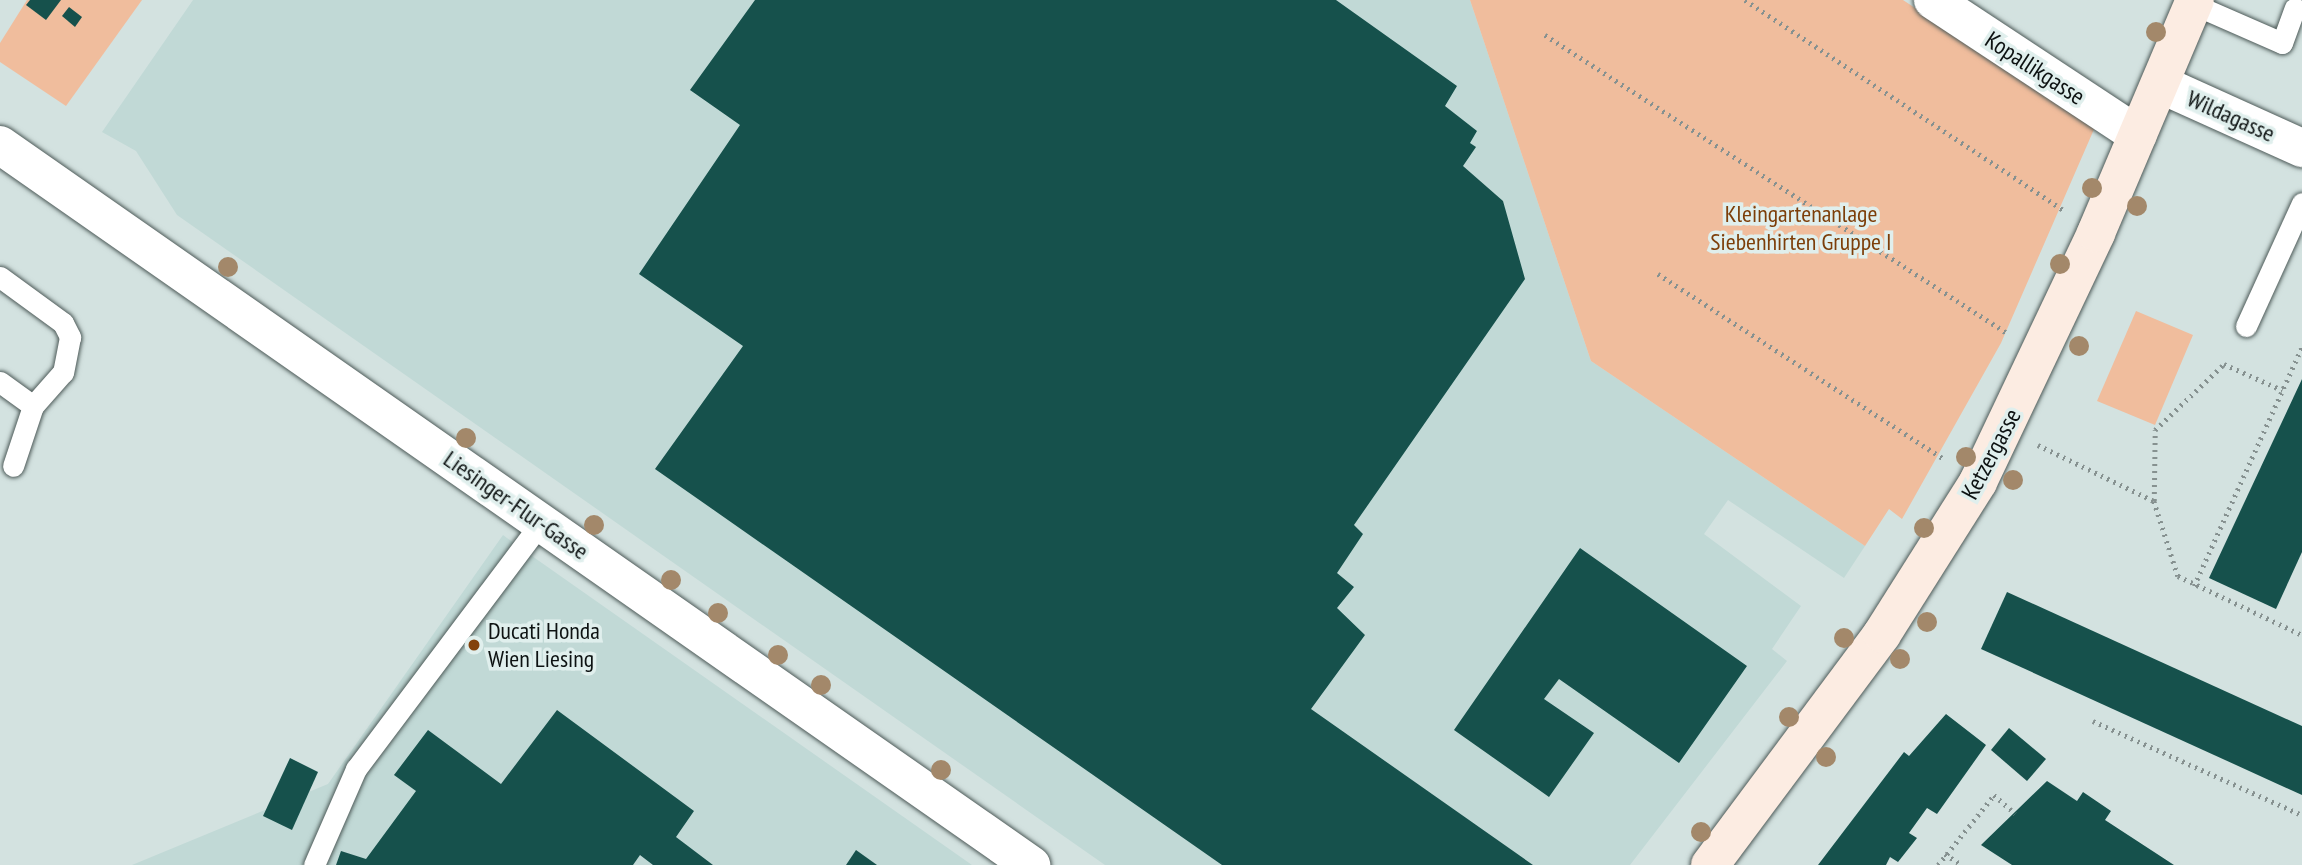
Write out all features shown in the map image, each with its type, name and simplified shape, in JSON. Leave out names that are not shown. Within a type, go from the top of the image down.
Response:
[{"type":"main road","name":"Ketzergasse","points":[[1710,865],[1882,634],[2005,430],[2138,135],[2194,2]]},
{"type":"street","name":"Kopallikgasse","points":[[1933,0],[2138,135]]},
{"type":"street","name":"Wildagasse","points":[[2160,84],[2302,148]]},
{"type":"street","name":"Liesinger-Flur-Gasse","points":[[0,145],[1031,865]]},
{"type":"lane","points":[[2194,2],[2281,43],[2295,8]]},
{"type":"lane","points":[[2246,326],[2302,204]]},
{"type":"lane","points":[[0,278],[63,323],[70,337],[64,372],[33,406],[13,466]]},
{"type":"lane","points":[[0,383],[33,406]]},
{"type":"lane","points":[[314,865],[356,769],[541,523]]},
{"type":"path","points":[[1745,0],[2066,212]]},
{"type":"path","points":[[1545,35],[2011,336]]},
{"type":"path","points":[[1658,274],[1944,459]]},
{"type":"path","points":[[2194,586],[2302,347]]},
{"type":"path","points":[[2282,390],[2224,364],[2155,430],[2154,500],[2178,576],[2194,586],[2302,635]]},
{"type":"path","points":[[2005,430],[2154,500]]},
{"type":"path","points":[[2093,721],[2302,815]]},
{"type":"path","points":[[1938,865],[1994,795],[2015,813]]},
{"type":"path","points":[[1945,854],[1962,865]]},
{"type":"shaded area","points":[[193,0],[1470,0],[1591,361],[1865,546],[1844,578],[1728,500],[1704,534],[1801,606],[1772,649],[1787,661],[1630,865],[1105,865],[177,215],[136,151],[102,132]]},
{"type":"shaded area","points":[[503,535],[972,865],[132,865],[328,784]]},
{"type":"green space","points":[[27,0],[142,0],[66,106],[0,62],[0,43]]},
{"type":"green space","name":"Kleingartenanlage Siebenhirten Gruppe I","points":[[1470,0],[1903,0],[2095,127],[2001,343],[1902,519],[1889,509],[1865,546],[1591,361]]},
{"type":"green space","points":[[2136,311],[2193,335],[2155,425],[2097,401]]},
{"type":"building","points":[[30,0],[61,0],[46,20],[26,5]]},
{"type":"building","points":[[755,0],[1336,0],[1457,86],[1445,106],[1477,131],[1470,143],[1476,147],[1463,166],[1503,201],[1525,279],[1354,525],[1363,534],[1337,573],[1354,587],[1337,608],[1365,635],[1311,709],[1533,865],[1222,865],[655,469],[743,346],[639,274],[740,125],[690,90]]},
{"type":"building","points":[[69,7],[82,17],[75,27],[62,16]]},
{"type":"building","points":[[2302,379],[2302,552],[2276,609],[2209,578]]},
{"type":"building","points":[[1580,548],[1747,666],[1679,763],[1559,679],[1544,699],[1594,733],[1549,797],[1454,730]]},
{"type":"building","points":[[2007,592],[2302,726],[2302,795],[1981,649]]},
{"type":"building","points":[[557,710],[694,811],[676,837],[713,865],[653,865],[640,855],[633,865],[336,865],[341,851],[366,859],[416,791],[394,775],[428,730],[501,784]]},
{"type":"building","points":[[1946,714],[1986,745],[1937,814],[1927,808],[1909,833],[1917,838],[1898,862],[1890,857],[1886,865],[1818,865],[1904,752],[1909,756]]},
{"type":"building","points":[[2009,728],[2046,759],[2027,781],[1991,750]]},
{"type":"building","points":[[290,758],[318,772],[292,830],[263,816]]},
{"type":"building","points":[[2047,781],[2077,801],[2083,792],[2111,811],[2105,820],[2174,865],[2012,865],[1981,845]]},
{"type":"building","points":[[856,850],[877,865],[846,865]]},
{"type":"place","name":"Ducati Honda Wien Liesing","points":[[474,645]]}]
